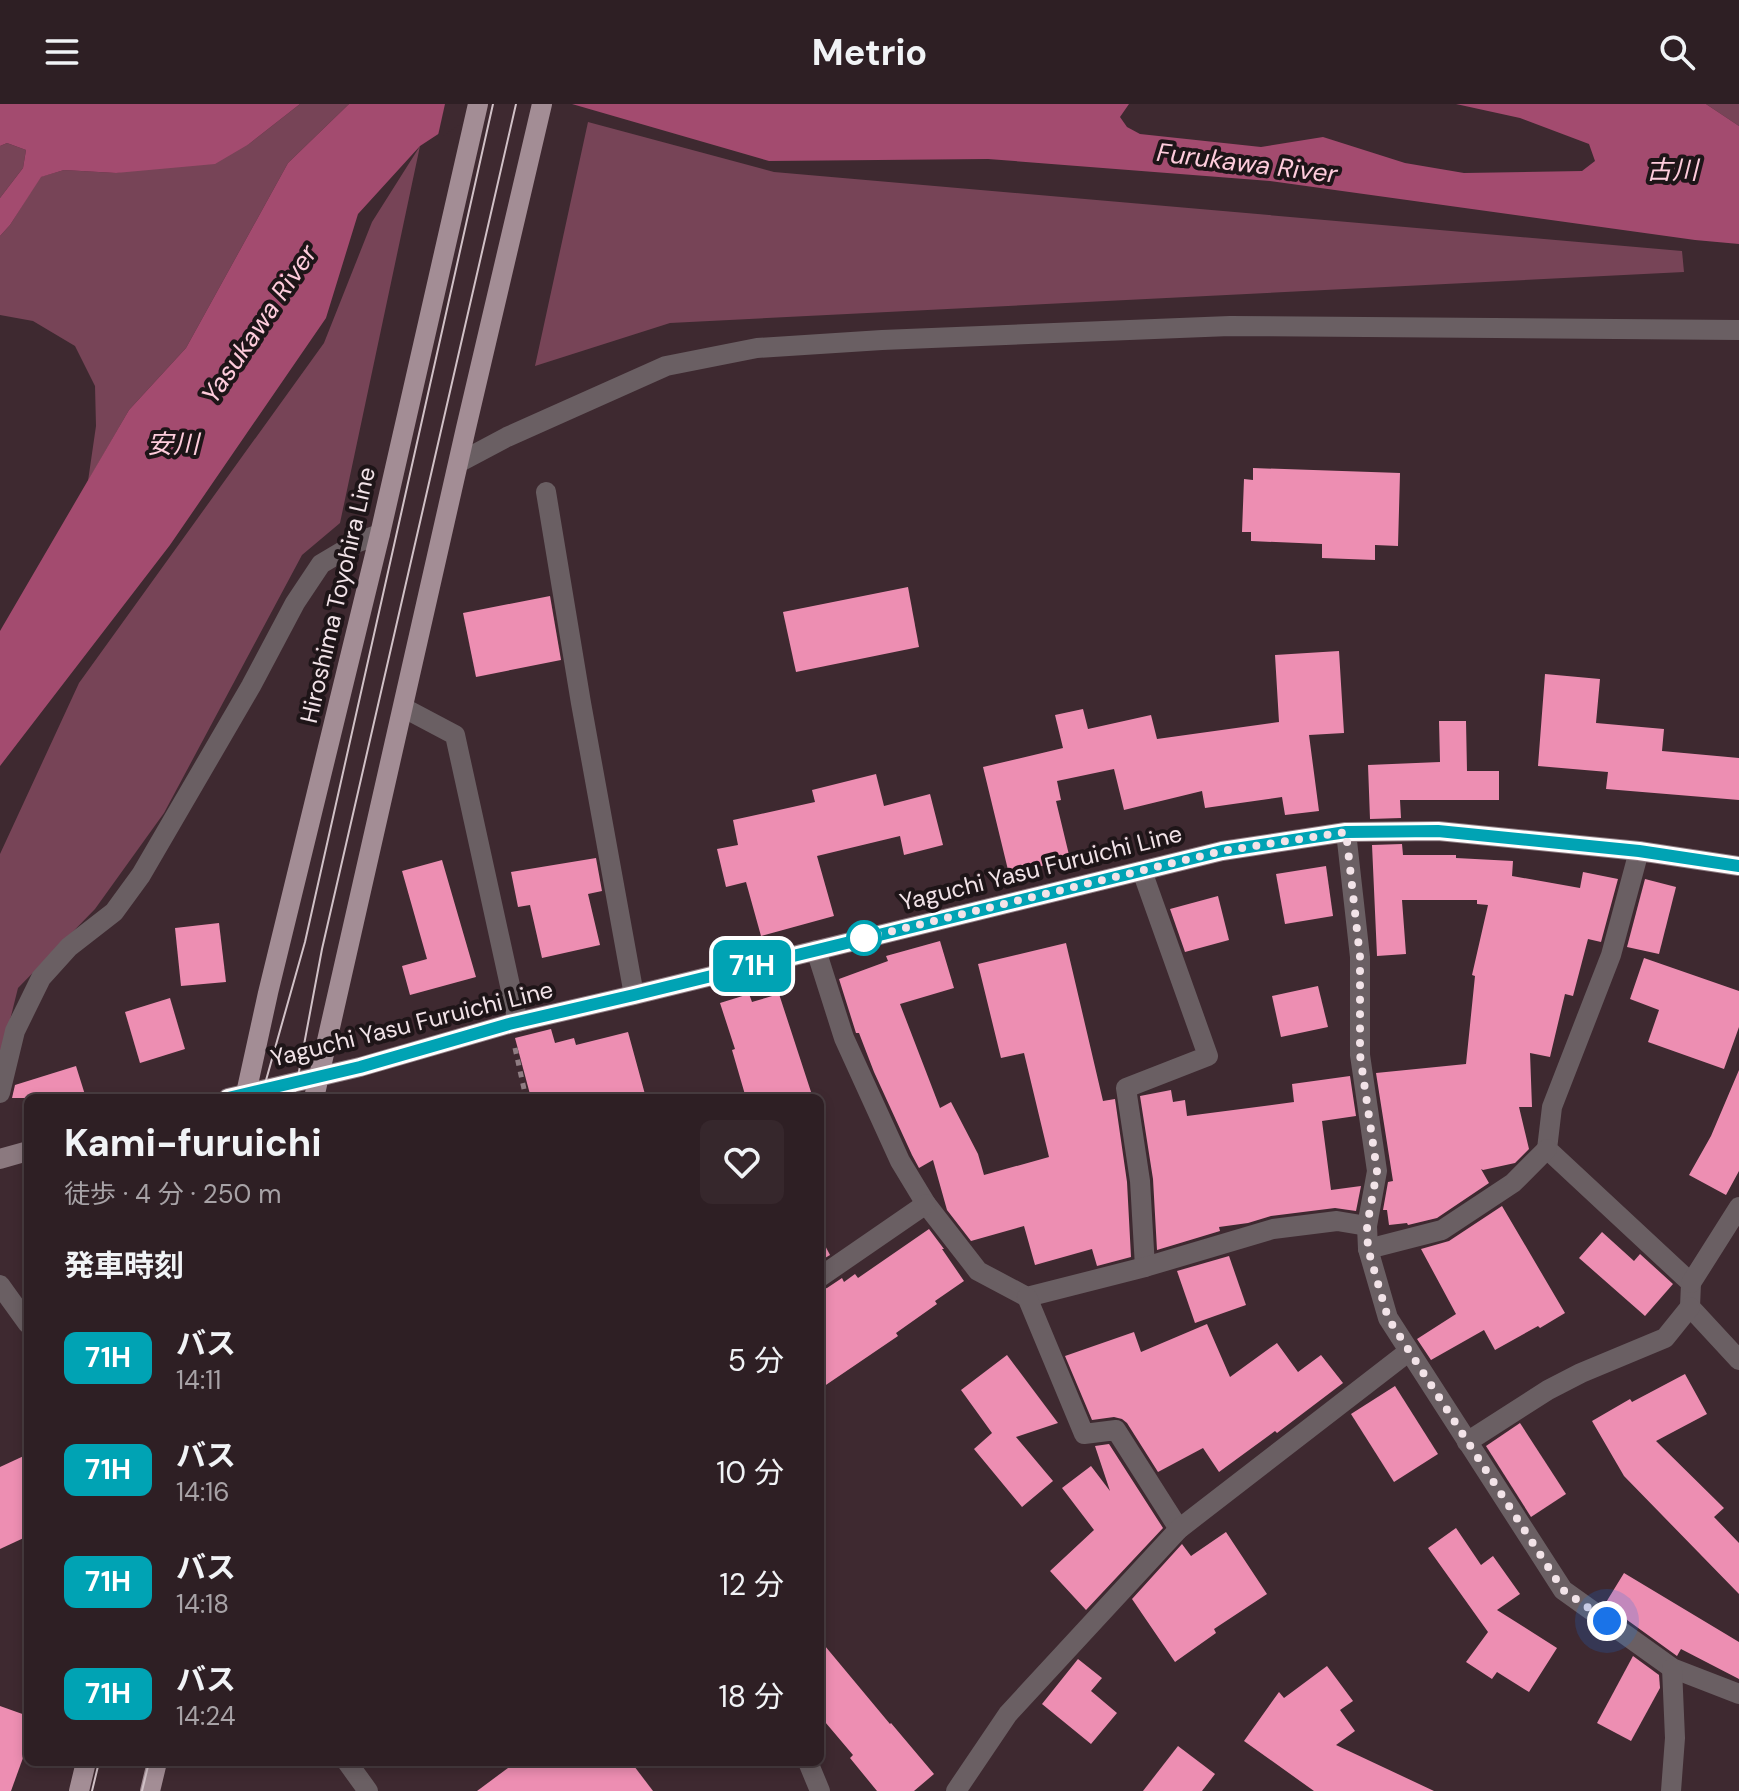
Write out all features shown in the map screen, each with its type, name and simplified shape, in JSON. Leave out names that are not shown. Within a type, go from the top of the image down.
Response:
[{"type":"main road","name":"Hiroshima Toyohira Line","points":[[241,1094],[380,534],[478,104]]},
{"type":"main road","points":[[315,1094],[542,104]]},
{"type":"main road","name":"Yaguchi Yasu Furuichi Line","points":[[248,1094],[360,1067],[513,1023],[1031,896],[1222,851],[1346,832],[1438,831],[1639,851],[1739,866]]},
{"type":"main road","points":[[0,1159],[24,1152]]},
{"type":"main road","points":[[79,1791],[85,1766]]},
{"type":"main road","points":[[150,1791],[156,1766]]},
{"type":"street","points":[[460,462],[507,437],[666,366],[757,348],[1230,326],[1739,330]]},
{"type":"street","points":[[546,492],[634,995]]},
{"type":"street","points":[[0,1093],[15,1031],[41,978],[69,947],[114,912],[141,875],[251,686],[295,603],[321,564],[358,542],[380,534]]},
{"type":"street","points":[[404,708],[455,735],[513,1023]]},
{"type":"street","points":[[1346,832],[1360,957],[1360,1055],[1377,1171],[1367,1226],[1368,1249],[1388,1318],[1563,1590],[1672,1668],[1739,1694]]},
{"type":"street","points":[[1368,1249],[1442,1230],[1513,1183],[1547,1149],[1552,1107],[1611,955],[1639,851]]},
{"type":"street","points":[[1142,871],[1208,1056],[1126,1088],[1140,1181],[1145,1267]]},
{"type":"street","points":[[816,950],[844,1038],[900,1161],[926,1204],[978,1271],[1027,1297],[1084,1434],[1116,1430],[1179,1529]]},
{"type":"street","points":[[1547,1149],[1691,1283]]},
{"type":"street","points":[[824,1274],[926,1204]]},
{"type":"street","points":[[1467,1442],[1548,1390],[1665,1338],[1690,1307],[1691,1283],[1739,1207]]},
{"type":"street","points":[[1027,1297],[1145,1267],[1273,1229],[1337,1221],[1367,1226]]},
{"type":"street","points":[[0,1285],[24,1318]]},
{"type":"street","points":[[1690,1307],[1739,1360]]},
{"type":"street","points":[[956,1791],[1008,1714],[1179,1529],[1408,1352]]},
{"type":"street","points":[[1671,1791],[1675,1738],[1672,1668]]},
{"type":"street","points":[[350,1766],[368,1791]]},
{"type":"street","points":[[810,1766],[820,1791]]},
{"type":"path","points":[[513,1023],[525,1094]]},
{"type":"shaded area","points":[[300,104],[349,104],[288,163],[186,348],[129,410],[88,481],[96,426],[95,386],[75,346],[33,321],[0,315],[0,236],[40,177],[64,170],[116,173],[249,144]]},
{"type":"shaded area","points":[[1706,104],[1739,104],[1739,126]]},
{"type":"shaded area","points":[[588,122],[774,172],[1682,251],[1684,272],[670,323],[535,366]]},
{"type":"shaded area","points":[[7,143],[26,150],[23,168],[0,198],[0,146]]},
{"type":"shaded area","points":[[420,146],[340,523],[302,555],[164,813],[95,909],[18,988],[0,1060],[0,854],[79,683],[324,343],[372,222]]},
{"type":"water","points":[[0,104],[300,104],[249,144],[215,164],[116,173],[64,170],[41,177],[0,236],[0,198],[23,168],[26,150],[7,143],[0,146]]},
{"type":"water","name":"安川","points":[[349,104],[484,104],[420,146],[358,214],[326,318],[170,545],[0,766],[0,631],[129,410],[186,348],[288,163]]},
{"type":"water","name":"古川","points":[[572,104],[1129,104],[1120,117],[1127,127],[1140,134],[1261,147],[1323,137],[1405,163],[1464,173],[1582,171],[1595,161],[1589,144],[1520,118],[1456,104],[1706,104],[1739,126],[1739,244],[1270,181],[988,159],[769,161]]},
{"type":"pier","points":[[445,104],[488,104],[437,140]]},
{"type":"building","points":[[1253,468],[1400,473],[1398,546],[1375,545],[1375,560],[1322,558],[1322,544],[1251,541],[1251,532],[1242,532],[1244,479],[1253,480]]},
{"type":"building","points":[[908,587],[919,647],[796,672],[783,612]]},
{"type":"building","points":[[550,596],[561,660],[476,677],[463,613]]},
{"type":"building","points":[[1339,651],[1344,733],[1309,735],[1319,811],[1285,815],[1282,797],[1205,808],[1202,791],[1124,810],[1114,769],[1057,781],[1061,800],[1056,801],[1070,859],[1009,874],[983,767],[1063,748],[1055,715],[1083,709],[1088,729],[1151,715],[1157,739],[1279,722],[1275,655]]},
{"type":"building","points":[[1545,674],[1600,679],[1596,723],[1664,729],[1662,751],[1739,758],[1739,800],[1606,789],[1608,772],[1538,766]]},
{"type":"building","points":[[1439,721],[1466,721],[1467,771],[1499,771],[1499,800],[1400,800],[1401,818],[1370,819],[1368,765],[1440,762]]},
{"type":"building","points":[[876,774],[884,806],[930,794],[943,845],[904,855],[900,836],[817,856],[834,916],[761,936],[746,882],[726,887],[717,849],[738,845],[733,820],[815,802],[812,790]]},
{"type":"building","points":[[1402,844],[1403,855],[1456,855],[1456,858],[1513,861],[1512,876],[1580,888],[1583,872],[1618,879],[1601,942],[1588,939],[1573,996],[1565,994],[1550,1057],[1530,1053],[1532,1107],[1519,1107],[1529,1149],[1515,1163],[1481,1169],[1489,1183],[1437,1218],[1408,1225],[1389,1225],[1387,1210],[1383,1210],[1388,1182],[1393,1181],[1376,1073],[1466,1064],[1475,976],[1472,975],[1488,905],[1477,904],[1477,900],[1402,900],[1406,954],[1377,956],[1372,845]]},
{"type":"building","points":[[596,858],[602,891],[588,894],[600,945],[542,958],[530,905],[518,907],[511,872]]},
{"type":"building","points":[[442,860],[476,977],[410,995],[402,966],[427,959],[402,871]]},
{"type":"building","points":[[1326,866],[1333,916],[1285,924],[1276,874]]},
{"type":"building","points":[[1645,879],[1676,887],[1659,954],[1627,947]]},
{"type":"building","points":[[1218,896],[1229,940],[1185,952],[1170,909]]},
{"type":"building","points":[[219,923],[226,982],[181,986],[175,928]]},
{"type":"building","points":[[940,941],[954,988],[900,1004],[940,1108],[951,1102],[978,1154],[984,1175],[1049,1157],[1024,1053],[1001,1058],[978,964],[1066,943],[1103,1101],[1115,1099],[1127,1182],[1131,1257],[1097,1266],[1092,1249],[1035,1265],[1024,1226],[971,1241],[947,1210],[933,1160],[919,1168],[859,1033],[856,1033],[839,979],[888,961],[886,956]]},
{"type":"building","points":[[1644,958],[1739,991],[1739,1027],[1724,1069],[1648,1042],[1659,1010],[1630,999]]},
{"type":"building","points":[[1318,986],[1328,1027],[1281,1037],[1272,996]]},
{"type":"building","points":[[749,994],[752,1002],[779,994],[812,1094],[745,1094],[720,1003]]},
{"type":"building","points":[[170,998],[185,1049],[140,1063],[125,1012]]},
{"type":"building","points":[[551,1029],[555,1043],[574,1038],[576,1045],[628,1032],[645,1094],[530,1094],[515,1038]]},
{"type":"building","points":[[76,1066],[85,1094],[24,1094],[24,1098],[12,1098],[15,1085]]},
{"type":"building","points":[[1739,1070],[1739,1171],[1726,1195],[1689,1175],[1711,1136]]},
{"type":"building","points":[[1350,1076],[1356,1116],[1322,1121],[1331,1190],[1361,1186],[1356,1211],[1335,1208],[1271,1216],[1219,1227],[1220,1231],[1157,1250],[1153,1179],[1140,1096],[1171,1090],[1173,1102],[1185,1100],[1187,1116],[1294,1102],[1292,1084]]},
{"type":"building","points":[[1502,1206],[1565,1313],[1495,1350],[1484,1330],[1431,1360],[1417,1339],[1456,1314],[1421,1249],[1449,1241]]},
{"type":"building","points":[[929,1229],[964,1281],[896,1333],[898,1336],[824,1386],[824,1289],[842,1278],[844,1282],[855,1274],[858,1278]]},
{"type":"building","points":[[1602,1232],[1634,1261],[1640,1254],[1673,1284],[1645,1316],[1579,1258]]},
{"type":"building","points":[[824,1244],[830,1255],[824,1259]]},
{"type":"building","points":[[1229,1256],[1246,1305],[1195,1323],[1177,1271]]},
{"type":"building","points":[[1207,1324],[1230,1377],[1277,1343],[1298,1372],[1321,1355],[1343,1383],[1219,1472],[1203,1448],[1158,1472],[1122,1419],[1092,1420],[1065,1356],[1134,1332],[1141,1352]]},
{"type":"building","points":[[1007,1355],[1058,1423],[1016,1437],[1053,1481],[1022,1507],[974,1449],[992,1433],[961,1390]]},
{"type":"building","points":[[1685,1374],[1707,1414],[1656,1441],[1724,1508],[1714,1517],[1739,1543],[1739,1594],[1624,1476],[1592,1421],[1630,1399],[1632,1402]]},
{"type":"building","points":[[1395,1386],[1438,1454],[1394,1482],[1351,1414]]},
{"type":"building","points":[[1520,1423],[1566,1494],[1531,1517],[1486,1446]]},
{"type":"building","points":[[1109,1444],[1163,1528],[1086,1610],[1050,1571],[1094,1530],[1062,1488],[1091,1466],[1110,1491],[1095,1446]]},
{"type":"building","points":[[24,1456],[24,1538],[0,1549],[0,1467]]},
{"type":"building","points":[[1456,1528],[1481,1565],[1493,1556],[1520,1594],[1497,1610],[1557,1648],[1529,1692],[1497,1672],[1492,1679],[1466,1662],[1488,1632],[1428,1548]]},
{"type":"building","points":[[1226,1532],[1267,1594],[1214,1629],[1216,1633],[1175,1662],[1132,1599],[1182,1544],[1191,1556]]},
{"type":"building","points":[[1624,1573],[1739,1642],[1739,1679],[1681,1649],[1677,1656],[1605,1604]]},
{"type":"building","points":[[824,1645],[934,1774],[914,1791],[877,1791],[850,1758],[853,1755],[824,1721]]},
{"type":"building","points":[[1633,1656],[1659,1675],[1660,1688],[1631,1741],[1597,1723]]},
{"type":"building","points":[[1078,1659],[1102,1678],[1091,1691],[1117,1713],[1091,1744],[1042,1704]]},
{"type":"building","points":[[1327,1666],[1353,1701],[1340,1710],[1355,1731],[1336,1745],[1434,1791],[1314,1791],[1244,1741],[1279,1692],[1284,1698]]},
{"type":"building","points":[[0,1706],[24,1715],[24,1755],[11,1791],[0,1791]]},
{"type":"building","points":[[1178,1746],[1215,1774],[1202,1791],[1143,1791]]},
{"type":"building","points":[[511,1766],[634,1766],[653,1791],[477,1791]]},
{"type":"tram line","points":[[262,1094],[305,942],[493,104]]},
{"type":"tram line","points":[[295,1094],[322,949],[516,104]]},
{"type":"tram line","points":[[92,1791],[98,1766]]},
{"type":"tram line","points":[[142,1791],[148,1766]]},
{"type":"bus line","name":"71H","points":[[242,1094],[360,1067],[509,1024],[1031,896],[1253,846],[1346,832],[1438,831],[1639,851],[1739,866]]},
{"type":"route","points":[[864,938],[1222,851],[1346,832],[1360,957],[1360,1055],[1377,1171],[1367,1226],[1368,1249],[1388,1318],[1563,1590],[1607,1621]]},
{"type":"water label","name":"Furukawa River","points":[[1247,163]]},
{"type":"water label","name":"Yasukawa River","points":[[259,324]]}]
